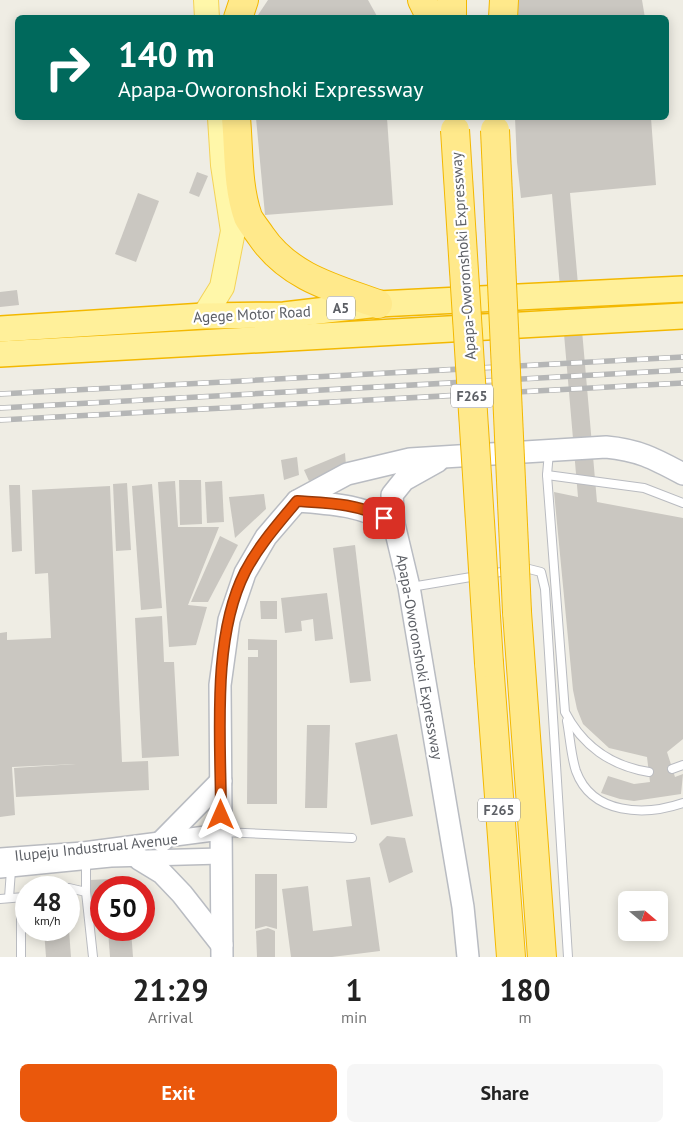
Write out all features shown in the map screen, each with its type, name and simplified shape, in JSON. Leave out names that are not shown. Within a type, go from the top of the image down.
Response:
[{"type":"highway","points":[[239,15],[244,0]]},
{"type":"highway","points":[[422,0],[430,15]]},
{"type":"highway","points":[[452,0],[452,15]]},
{"type":"highway","points":[[487,0],[488,15]]},
{"type":"highway","points":[[503,15],[504,0]]},
{"type":"highway","points":[[236,120],[241,179],[249,218],[273,254],[300,273],[326,286],[378,304]]},
{"type":"highway","name":"Apapa-Oworonshoki Expressway","points":[[454,122],[489,663],[511,957]]},
{"type":"highway","name":"F265","points":[[495,122],[517,612],[542,957]]},
{"type":"highway","name":"Agege Motor Road","points":[[0,329],[204,316],[284,315],[378,304],[683,289]]},
{"type":"highway","name":"Agege Motor Road","points":[[0,354],[683,316]]},
{"type":"main road","points":[[206,0],[207,15]]},
{"type":"main road","points":[[204,316],[222,287],[228,268],[234,231],[223,165],[220,120]]},
{"type":"main road","points":[[222,951],[220,685],[229,620],[245,573],[266,537],[297,501],[347,474],[410,459],[606,447],[631,449],[683,474]]},
{"type":"main road","name":"Apapa-Oworonshoki Expressway","points":[[447,457],[422,468],[404,480],[392,495],[394,524],[409,587],[463,907],[468,957]]},
{"type":"main road","points":[[297,501],[349,505],[373,512],[394,524]]},
{"type":"main road","points":[[162,841],[221,781]]},
{"type":"main road","points":[[139,859],[162,873],[176,887],[222,951]]},
{"type":"street","name":"Ilupeju Industrual Avenue","points":[[0,856],[83,850],[221,832]]},
{"type":"street","name":"Ilupeju Industrual Avenue","points":[[6,870],[111,859],[221,856]]},
{"type":"lane","points":[[549,450],[547,475],[566,712],[576,770],[585,788],[598,801],[634,811],[683,803]]},
{"type":"lane","points":[[547,475],[644,488],[683,503]]},
{"type":"lane","points":[[409,587],[525,568],[541,572],[545,589],[568,957]]},
{"type":"lane","points":[[566,712],[575,731],[594,749],[614,762],[649,772]]},
{"type":"lane","points":[[672,769],[683,765]]},
{"type":"lane","points":[[221,832],[352,838]]},
{"type":"lane","points":[[86,862],[86,892],[94,957]]},
{"type":"lane","points":[[6,870],[9,898]]},
{"type":"lane","points":[[80,891],[86,892]]},
{"type":"lane","points":[[0,899],[15,898]]},
{"type":"lane","points":[[21,957],[22,941]]},
{"type":"building","points":[[268,0],[368,0],[376,15],[258,15]]},
{"type":"building","points":[[515,0],[642,0],[644,15],[512,15]]},
{"type":"building","points":[[256,120],[387,120],[393,205],[265,215]]},
{"type":"building","points":[[515,120],[651,120],[656,185],[570,193],[597,502],[683,518],[683,739],[667,752],[675,777],[683,774],[681,794],[634,801],[601,793],[608,776],[634,784],[650,782],[647,757],[609,748],[583,724],[577,709],[573,690],[554,492],[578,497],[552,194],[521,198]]},
{"type":"building","points":[[197,172],[208,176],[199,197],[189,193]]},
{"type":"building","points":[[138,193],[159,201],[136,262],[115,254]]},
{"type":"building","points":[[17,290],[19,305],[0,307],[0,292]]},
{"type":"building","points":[[345,453],[346,465],[309,481],[304,470]]},
{"type":"building","points":[[297,457],[299,475],[284,480],[281,460]]},
{"type":"building","points":[[179,480],[201,480],[202,524],[180,525]]},
{"type":"building","points":[[175,481],[178,527],[219,527],[188,605],[207,607],[196,645],[169,647],[158,482]]},
{"type":"building","points":[[222,481],[224,522],[207,523],[205,482]]},
{"type":"building","points":[[127,483],[131,550],[116,551],[113,484]]},
{"type":"building","points":[[152,484],[162,608],[141,610],[132,486]]},
{"type":"building","points":[[9,485],[20,485],[22,551],[12,552]]},
{"type":"building","points":[[110,486],[122,762],[148,761],[149,790],[16,797],[14,768],[76,764],[12,767],[15,815],[0,817],[0,633],[7,632],[7,640],[51,638],[48,573],[35,574],[32,490]]},
{"type":"building","points":[[264,494],[266,509],[235,538],[229,497]]},
{"type":"building","points":[[220,536],[238,545],[208,602],[191,602]]},
{"type":"building","points":[[355,545],[371,681],[350,683],[333,548]]},
{"type":"building","points":[[327,593],[333,639],[315,641],[313,619],[301,621],[302,631],[285,633],[281,598]]},
{"type":"building","points":[[260,601],[277,601],[277,619],[261,619]]},
{"type":"building","points":[[162,616],[164,662],[174,662],[179,756],[142,758],[135,618]]},
{"type":"building","points":[[248,639],[277,640],[277,804],[247,804],[248,657],[258,657],[258,650],[248,650]]},
{"type":"building","points":[[307,725],[330,725],[327,808],[305,808]]},
{"type":"building","points":[[397,734],[413,816],[371,825],[355,743]]},
{"type":"building","points":[[387,836],[405,838],[413,872],[389,883],[379,844]]},
{"type":"building","points":[[255,874],[277,874],[277,929],[266,926],[255,929]]},
{"type":"building","points":[[370,877],[380,951],[332,957],[291,957],[282,889],[308,886],[313,931],[352,926],[346,880]]},
{"type":"building","points":[[268,928],[275,931],[275,957],[257,957],[256,931]]},
{"type":"building","points":[[45,941],[70,941],[71,957],[46,957]]},
{"type":"building","points":[[109,941],[132,941],[133,957],[110,957]]},
{"type":"railway","points":[[0,394],[683,357]]},
{"type":"railway","points":[[0,408],[683,370]]},
{"type":"railway","points":[[0,420],[683,383]]},
{"type":"route","points":[[221,815],[220,685],[229,620],[245,573],[266,537],[297,501],[349,505],[373,512],[384,518]]}]
